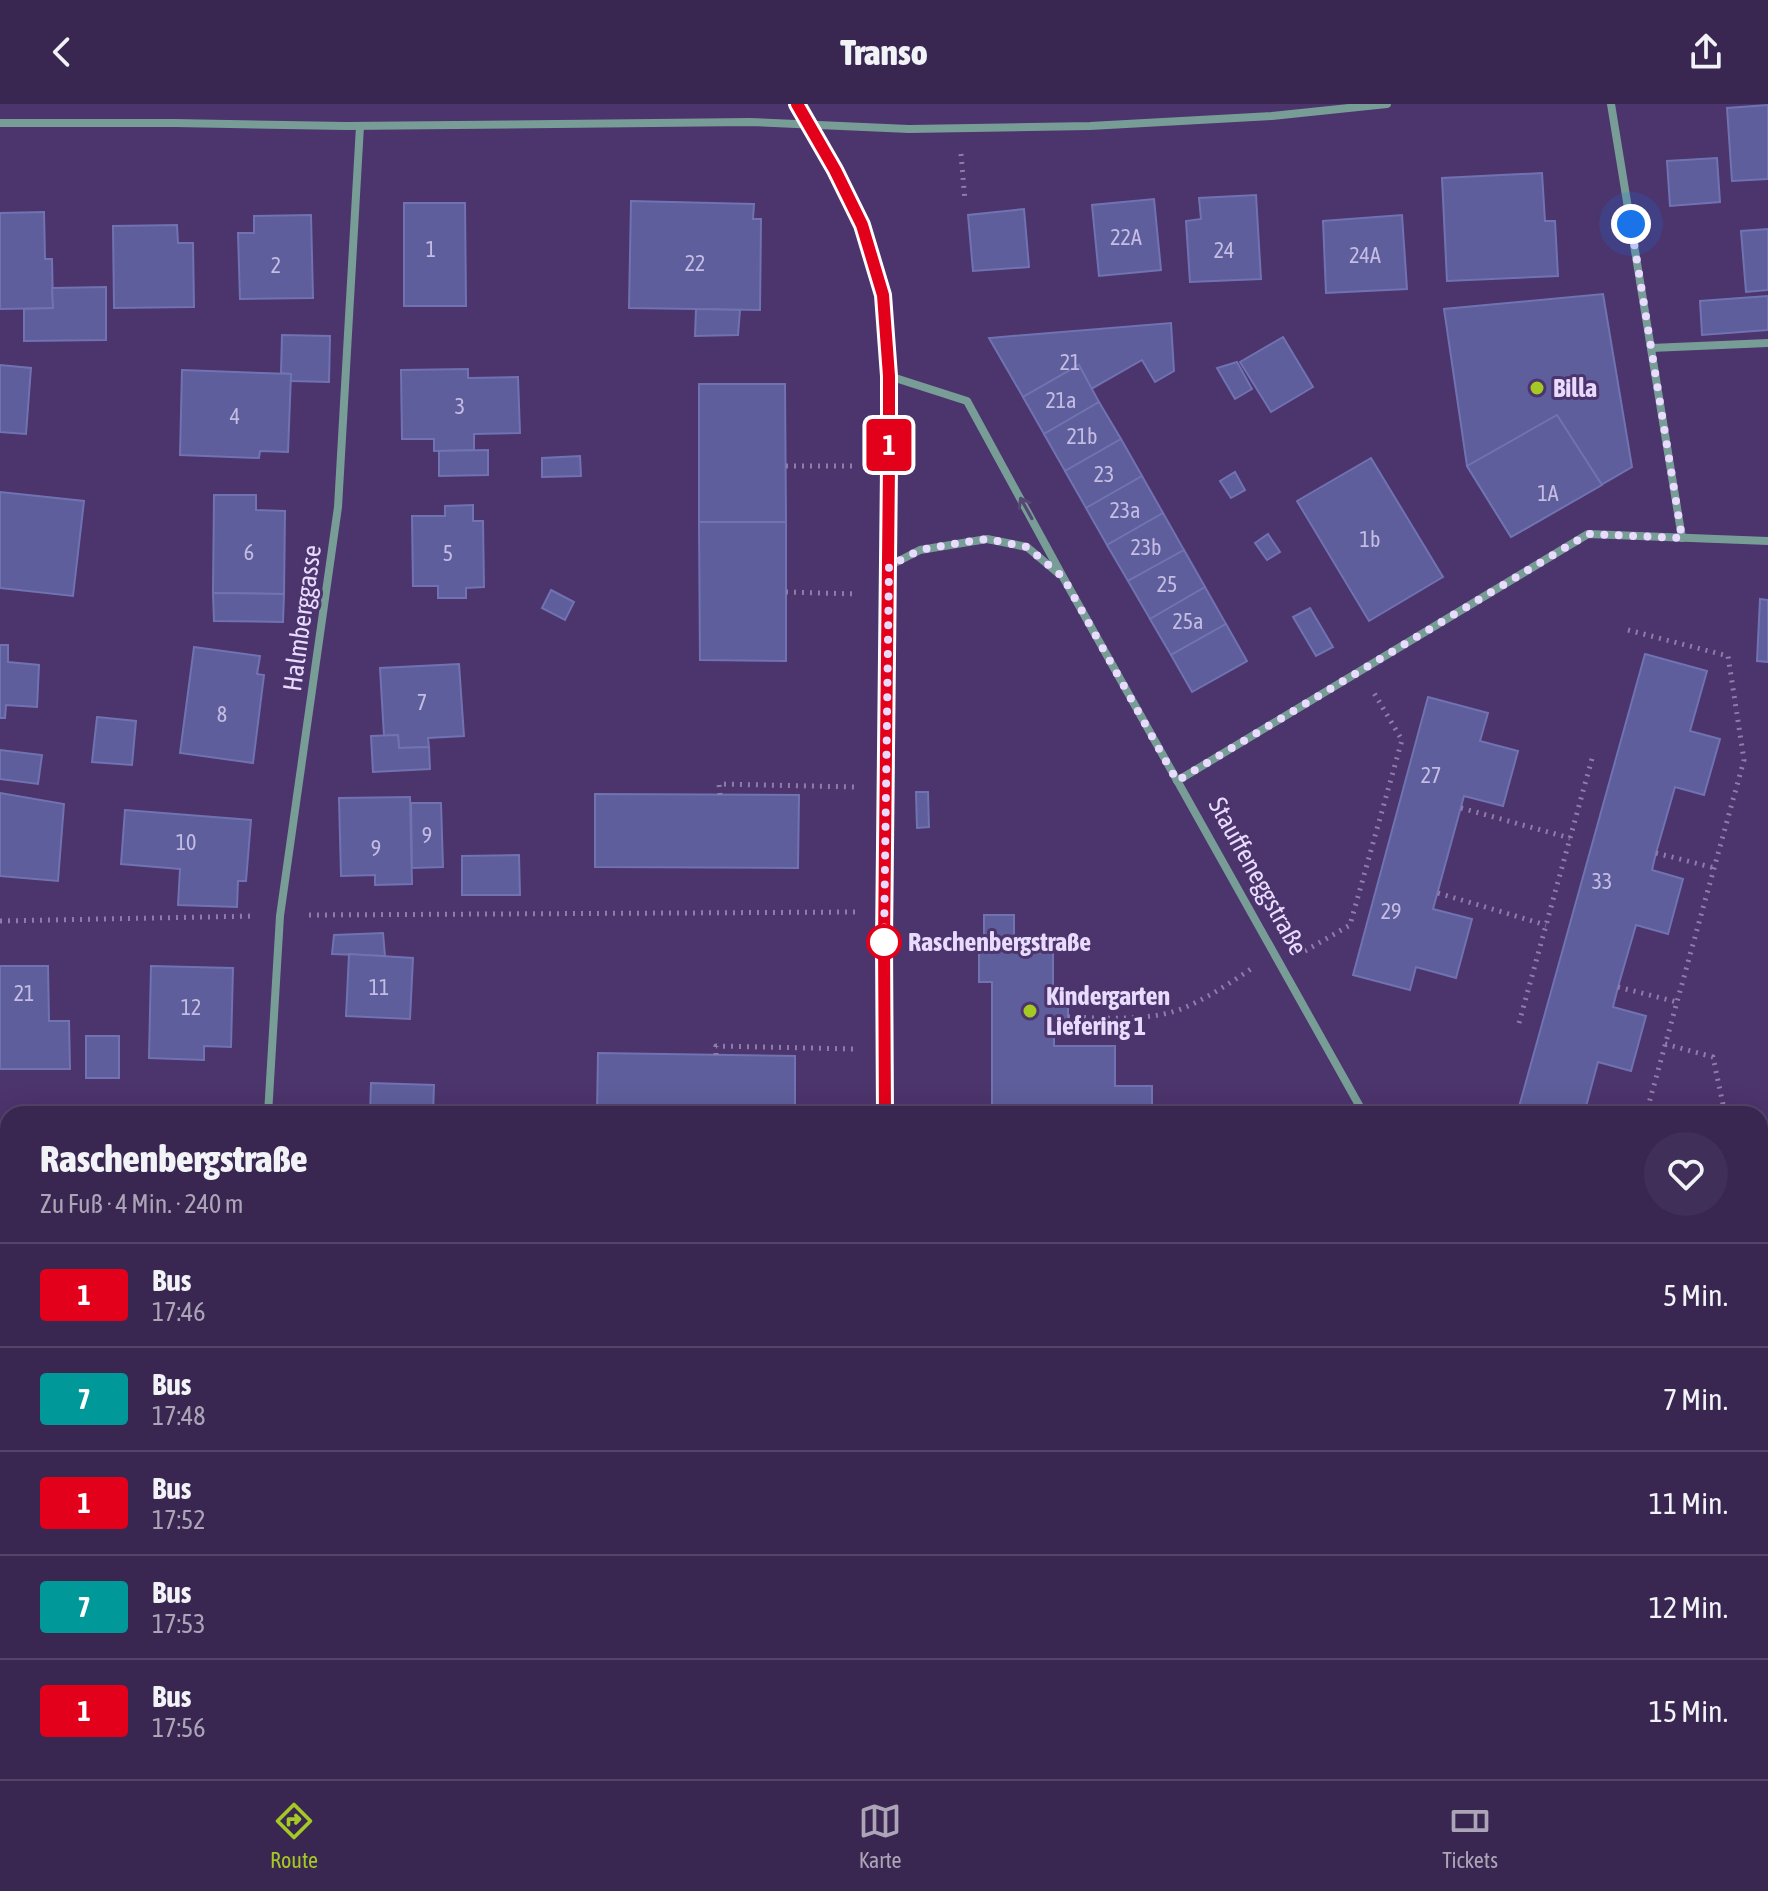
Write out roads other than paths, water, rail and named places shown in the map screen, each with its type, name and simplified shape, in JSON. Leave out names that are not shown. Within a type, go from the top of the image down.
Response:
[{"type":"street","points":[[797,104],[862,225],[883,295],[889,376],[885,1106]]},
{"type":"street","points":[[0,123],[360,126],[750,122],[909,129],[1090,126],[1241,118],[1387,104]]},
{"type":"street","points":[[1611,104],[1682,538]]},
{"type":"street","name":"Halmberggasse","points":[[268,1106],[280,916],[338,507],[360,126]]},
{"type":"street","points":[[1651,348],[1768,343]]},
{"type":"street","name":"Stauffeneggstraße","points":[[889,376],[967,401],[1359,1106]]},
{"type":"street","points":[[1177,781],[1588,534],[1768,541]]},
{"type":"street","name":"Stauffeneggstraße","points":[[889,566],[920,550],[987,539],[1027,547],[1063,577]]},
{"type":"place","name":"Billa","points":[[1537,388]]},
{"type":"place","name":"Raschenbergstraße","points":[[884,942]]},
{"type":"place","name":"Kindergarten Liefering 1","points":[[1030,1011]]}]
